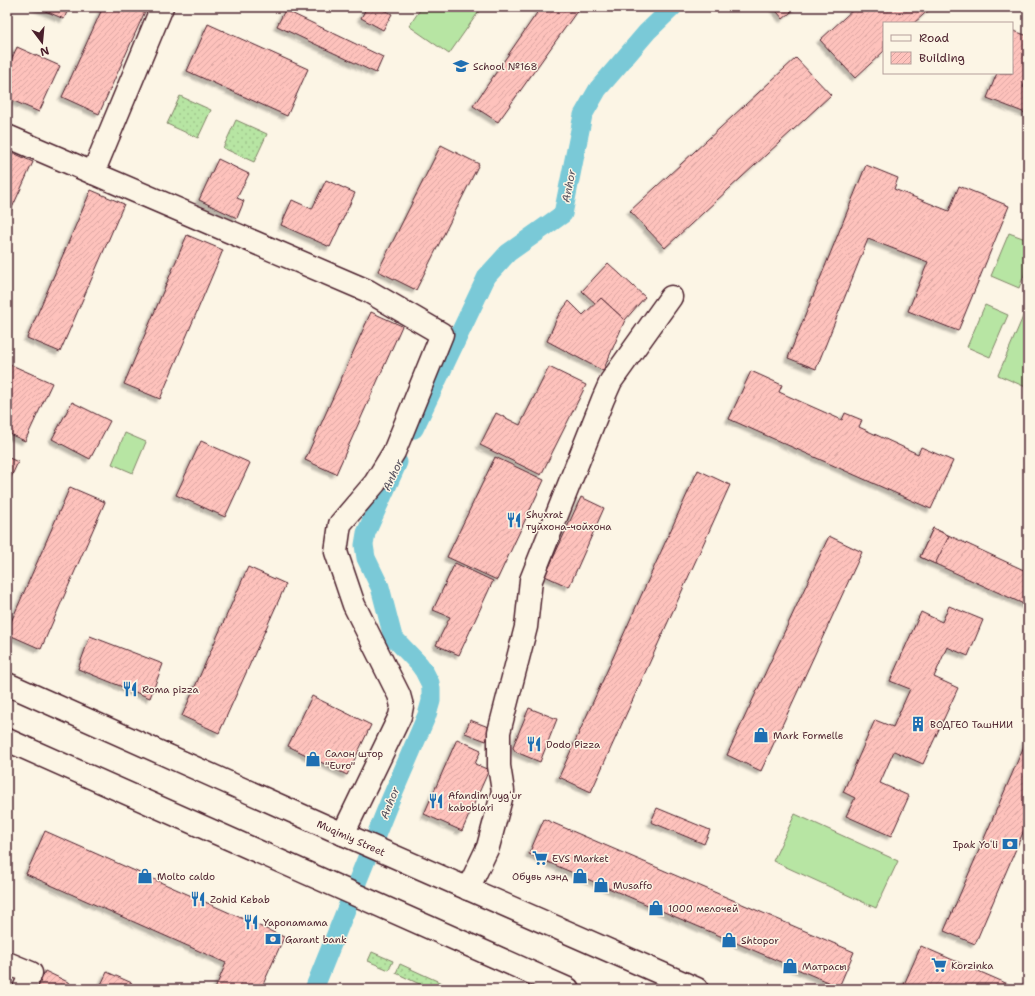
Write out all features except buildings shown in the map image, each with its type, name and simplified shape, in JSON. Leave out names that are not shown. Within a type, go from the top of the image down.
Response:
[{"type":"street","points":[[93,173],[162,7]]},
{"type":"street","points":[[7,136],[368,291],[442,334],[387,466],[375,484],[340,524],[336,552],[339,563],[354,605],[399,695],[402,706],[400,716],[348,836]]},
{"type":"street","points":[[468,889],[488,847],[503,791],[499,766],[499,732],[526,627],[531,580],[603,399],[612,381],[671,297]]},
{"type":"street","name":"Muqimiy Street","points":[[7,684],[401,860],[697,989]]},
{"type":"street","points":[[7,740],[568,989]]},
{"type":"street","points":[[7,963],[32,973],[24,989]]},
{"type":"green space","points":[[422,7],[482,7],[449,54],[409,26]]},
{"type":"green space","points":[[180,96],[211,110],[198,138],[167,124]]},
{"type":"green space","points":[[236,120],[267,134],[254,162],[223,148]]},
{"type":"green space","points":[[1009,233],[1028,240],[1028,265],[1019,288],[991,276]]},
{"type":"green space","points":[[985,305],[1008,315],[990,357],[967,347]]},
{"type":"green space","points":[[1028,305],[1028,388],[998,375]]},
{"type":"green space","points":[[125,433],[146,442],[133,473],[112,464]]},
{"type":"green space","points":[[795,814],[898,861],[876,908],[773,861]]},
{"type":"green space","points":[[372,952],[393,961],[389,970],[368,961]]},
{"type":"green space","points":[[400,964],[446,985],[444,989],[430,989],[396,973]]},
{"type":"waterway","name":"Anhor","points":[[414,429],[487,276],[508,253],[563,214],[583,115],[598,89],[647,32],[673,7]]},
{"type":"waterway","name":"Anhor","points":[[314,989],[389,803],[427,715],[431,701],[430,683],[424,671],[393,637],[380,587],[366,558],[364,545],[366,533],[398,462]]},
{"type":"place","name":"School №168","points":[[461,66]]},
{"type":"place","name":"Shuxrat туйхона-чойхона","points":[[514,520]]},
{"type":"place","name":"Roma pizza","points":[[130,689]]},
{"type":"place","name":"ВОДГЕО ТашНИИ","points":[[918,724]]},
{"type":"place","name":"Mark Formelle","points":[[761,735]]},
{"type":"place","name":"Dodo Pizza","points":[[534,744]]},
{"type":"place","name":"Салон штор \"Euro\"","points":[[313,759]]},
{"type":"place","name":"Afandim uygʻur kaboblari","points":[[436,801]]},
{"type":"place","name":"Ipak Yoʻli","points":[[1010,844]]},
{"type":"place","name":"EVS Market","points":[[540,858]]},
{"type":"place","name":"Molto caldo","points":[[145,876]]},
{"type":"place","name":"Обувь лэнд","points":[[580,876]]},
{"type":"place","name":"Musaffo","points":[[601,885]]},
{"type":"place","name":"Zohid Kebab","points":[[198,899]]},
{"type":"place","name":"1000 мелочей","points":[[656,908]]},
{"type":"place","name":"Yaponamama","points":[[251,922]]},
{"type":"place","name":"Garant bank","points":[[273,939]]},
{"type":"place","name":"Shtopor","points":[[729,940]]},
{"type":"place","name":"Korzinka","points":[[939,965]]},
{"type":"place","name":"Матрасы","points":[[790,966]]}]
